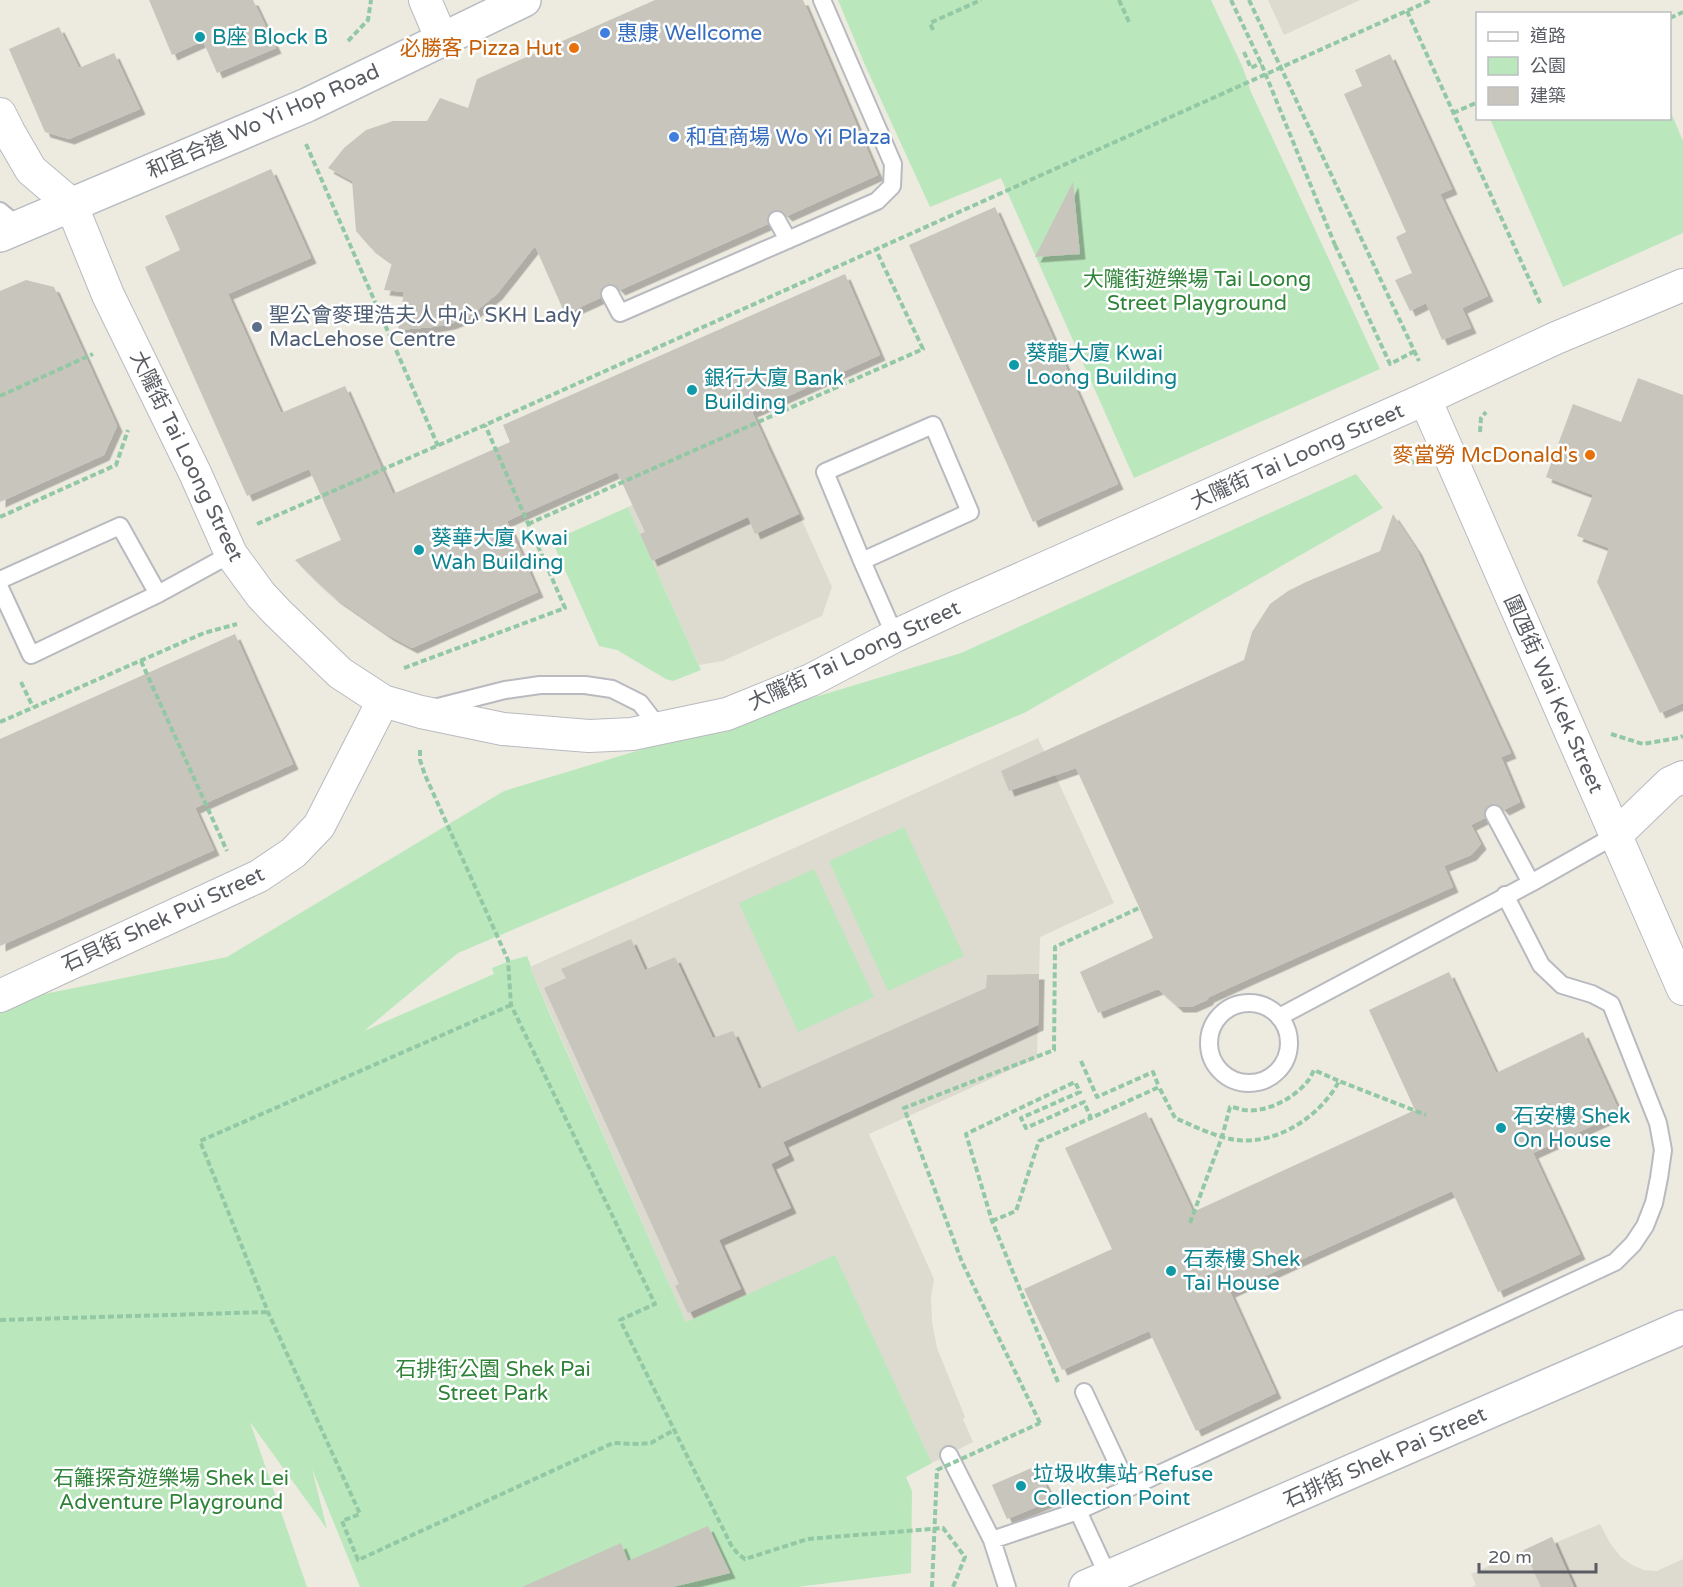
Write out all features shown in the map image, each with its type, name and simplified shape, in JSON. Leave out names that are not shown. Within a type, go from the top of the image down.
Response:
[{"type":"street","points":[[425,0],[442,40]]},
{"type":"street","name":"和宜合道 Wo Yi Hop Road","points":[[6,225],[71,204],[294,110],[524,0]]},
{"type":"street","points":[[0,114],[31,170],[71,204]]},
{"type":"street","name":"大隴街 Tai Loong Street","points":[[71,204],[108,296],[195,473],[231,554],[261,595],[340,673],[383,701],[421,712],[503,729],[569,735],[632,734],[727,714],[811,680],[895,636],[1424,384],[1556,338],[1683,285]]},
{"type":"street","name":"圍乪街 Wai Kek Street","points":[[1424,384],[1683,989]]},
{"type":"street","name":"石貝街 Shek Pui Street","points":[[0,996],[259,876],[293,854],[319,826],[383,701]]},
{"type":"street","points":[[1616,836],[1670,783],[1683,777]]},
{"type":"street","name":"石排街 Shek Pai Street","points":[[1098,1582],[1683,1327]]},
{"type":"lane","points":[[610,294],[620,313],[877,201],[892,186],[893,164],[822,0]]},
{"type":"lane","points":[[777,220],[788,240]]},
{"type":"lane","points":[[862,561],[970,512],[933,425],[825,472],[862,561],[895,636]]},
{"type":"lane","points":[[0,580],[120,526],[158,594]]},
{"type":"lane","points":[[0,588],[31,654],[158,594],[231,554]]},
{"type":"lane","points":[[421,712],[505,690],[540,685],[585,685],[612,689],[640,703],[660,729]]},
{"type":"lane","points":[[1494,814],[1532,883]]},
{"type":"lane","points":[[1279,1017],[1616,836]]},
{"type":"lane","points":[[992,1540],[1078,1511],[1129,1488],[1615,1262],[1633,1244],[1645,1226],[1656,1195],[1663,1150],[1658,1123],[1611,1004],[1592,994],[1562,985],[1541,965],[1506,896]]},
{"type":"lane","points":[[1257,1003],[1269,1008],[1279,1017],[1286,1028],[1289,1041],[1288,1054],[1282,1066],[1273,1076],[1247,1083],[1222,1074],[1209,1050],[1208,1037],[1212,1024],[1220,1014],[1231,1006],[1257,1003]]},
{"type":"lane","points":[[1084,1392],[1129,1488]]},
{"type":"lane","points":[[949,1455],[992,1540],[1007,1587]]},
{"type":"lane","points":[[1078,1511],[1098,1582]]},
{"type":"path","points":[[348,41],[368,20],[371,0]]},
{"type":"path","points":[[933,30],[930,23],[981,0]]},
{"type":"path","points":[[1119,0],[1129,22]]},
{"type":"path","points":[[1231,0],[1261,63],[1335,245],[1390,364],[1415,351]]},
{"type":"path","points":[[1249,0],[1415,351],[1424,384]]},
{"type":"path","points":[[253,526],[438,446],[1431,0]]},
{"type":"path","points":[[1407,11],[1545,314]]},
{"type":"path","points":[[1244,52],[1251,68],[1261,63]]},
{"type":"path","points":[[1453,113],[1476,103]]},
{"type":"path","points":[[294,110],[305,141],[438,446]]},
{"type":"path","points":[[528,524],[923,349],[876,250]]},
{"type":"path","points":[[0,396],[93,354]]},
{"type":"path","points":[[1480,435],[1481,418],[1488,409]]},
{"type":"path","points":[[394,672],[565,608],[485,425]]},
{"type":"path","points":[[0,517],[116,465],[128,430]]},
{"type":"path","points":[[0,722],[204,633],[230,625]]},
{"type":"path","points":[[141,661],[228,855]]},
{"type":"path","points":[[1608,733],[1643,744],[1683,736]]},
{"type":"path","points":[[420,750],[420,760],[425,775],[508,960],[511,1005],[656,1304],[620,1320],[731,1545],[745,1559],[808,1539],[943,1528],[965,1557],[953,1587]]},
{"type":"path","points":[[932,1587],[937,1470],[1040,1423],[963,1262],[904,1108],[1054,1050],[1055,947],[1139,908]]},
{"type":"path","points":[[511,1005],[200,1141],[268,1312],[360,1514],[342,1521],[358,1560],[613,1443],[651,1443],[674,1430]]},
{"type":"path","points":[[1081,1061],[1097,1097],[1153,1072],[1175,1118],[1222,1137],[1237,1140],[1272,1136],[1308,1118],[1325,1102],[1339,1081]]},
{"type":"path","points":[[1190,1223],[1222,1137],[1230,1107],[1255,1110],[1284,1100],[1298,1092],[1309,1080],[1314,1070],[1426,1115]]},
{"type":"path","points":[[1084,1392],[1066,1400],[992,1221],[966,1134],[1075,1082],[1080,1092],[1021,1118],[1026,1128],[1084,1102],[1091,1118]]},
{"type":"path","points":[[992,1221],[1016,1211],[1039,1141],[1159,1087]]},
{"type":"path","points":[[0,1320],[268,1312]]},
{"type":"shaded area","points":[[1268,0],[1360,0],[1284,35]]},
{"type":"shaded area","points":[[768,445],[832,587],[822,616],[723,661],[699,665],[628,507]]},
{"type":"shaded area","points":[[1038,738],[1114,903],[1040,937],[1037,1058],[869,1134],[934,1279],[931,1297],[932,1322],[937,1348],[973,1442],[932,1463],[835,1256],[686,1322],[530,967]]},
{"type":"shaded area","points":[[1600,1524],[1610,1543],[1621,1557],[1632,1565],[1644,1570],[1657,1571],[1683,1559],[1683,1587],[1472,1587],[1476,1585],[1471,1574],[1552,1537],[1555,1543]]},
{"type":"green space","name":"大隴街遊樂場 Tai Loong Street Playground","points":[[838,0],[1211,0],[1243,68],[1251,92],[1380,369],[1134,478],[1001,178],[930,207]]},
{"type":"green space","points":[[1671,112],[1683,141],[1683,233],[1563,287],[1490,120],[1671,120]]},
{"type":"green space","points":[[1356,474],[1383,508],[1024,713],[458,953],[364,1031],[494,974],[492,968],[527,956],[550,1014],[686,1322],[835,1255],[932,1463],[906,1477],[912,1491],[911,1573],[797,1587],[360,1587],[312,1469],[327,1529],[250,1422],[307,1587],[0,1587],[0,1003],[227,957],[504,791],[961,653]]},
{"type":"green space","points":[[628,507],[701,670],[673,681],[617,650],[599,646],[552,541]]},
{"type":"green space","points":[[904,827],[964,956],[888,991],[829,861]]},
{"type":"green space","points":[[814,869],[874,997],[798,1032],[739,903]]},
{"type":"building","name":"B座 Block B","points":[[149,0],[253,0],[276,48],[217,73],[203,41],[172,55]]},
{"type":"building","name":"和宜商場 Wo Yi Plaza","points":[[655,0],[803,0],[878,175],[787,216],[782,211],[772,211],[768,215],[768,224],[620,290],[615,285],[606,285],[601,289],[600,298],[565,314],[535,246],[497,294],[470,316],[450,324],[398,330],[404,292],[384,290],[392,263],[370,247],[356,231],[352,181],[328,168],[344,148],[366,130],[393,121],[427,121],[440,98],[468,108],[477,79]]},
{"type":"building","points":[[59,27],[79,68],[114,53],[140,109],[69,139],[45,132],[9,49]]},
{"type":"building","points":[[1390,54],[1452,189],[1440,194],[1488,296],[1462,308],[1471,328],[1442,340],[1426,303],[1410,311],[1395,280],[1412,273],[1396,237],[1406,232],[1344,94],[1362,86],[1355,70]]},
{"type":"building","points":[[271,169],[311,258],[228,294],[281,413],[345,386],[393,494],[510,442],[503,425],[845,274],[880,355],[752,412],[799,514],[755,534],[748,517],[652,561],[640,534],[645,532],[617,472],[507,521],[538,592],[412,648],[388,635],[335,598],[295,560],[341,540],[309,469],[247,496],[145,267],[180,250],[165,216]]},
{"type":"building","points":[[1073,182],[1080,254],[1035,257]]},
{"type":"building","name":"葵龍大廈 Kwai Loong Building","points":[[995,207],[1118,484],[1033,522],[909,245]]},
{"type":"building","points":[[26,280],[54,287],[117,426],[104,455],[0,502],[0,291]]},
{"type":"building","points":[[1638,378],[1683,395],[1683,703],[1660,713],[1597,582],[1609,548],[1577,536],[1593,495],[1546,477],[1573,404],[1621,422]]},
{"type":"building","points":[[1393,514],[1417,550],[1511,753],[1501,757],[1520,802],[1504,810],[1499,805],[1490,805],[1485,809],[1485,818],[1471,825],[1481,844],[1471,855],[1444,866],[1453,887],[1191,1007],[1178,1007],[1158,989],[1098,1013],[1080,972],[1153,938],[1076,768],[1009,791],[1001,771],[1244,660],[1252,632],[1270,604],[1306,582],[1380,551]]},
{"type":"building","points":[[235,634],[293,764],[195,808],[214,850],[0,946],[0,739]]},
{"type":"building","points":[[631,939],[645,970],[675,957],[713,1038],[733,1031],[759,1089],[986,988],[987,975],[1039,974],[1038,1025],[783,1142],[789,1155],[771,1164],[791,1208],[719,1240],[741,1289],[688,1313],[675,1286],[679,1284],[544,988],[566,978],[561,969]]},
{"type":"building","points":[[1449,972],[1496,1073],[1583,1032],[1620,1113],[1533,1153],[1580,1254],[1498,1292],[1452,1191],[1230,1292],[1276,1393],[1196,1431],[1149,1331],[1062,1370],[1024,1289],[1112,1249],[1065,1148],[1146,1112],[1193,1212],[1415,1110],[1369,1010]]},
{"type":"building","name":"垃圾收集站 Refuse Collection Point","points":[[1036,1466],[1053,1500],[1007,1519],[992,1485]]},
{"type":"building","points":[[708,1526],[730,1573],[673,1587],[522,1587],[621,1543],[628,1561]]},
{"type":"building","points":[[1552,1537],[1574,1587],[1541,1587],[1524,1550]]},
{"type":"place","name":"惠康 Wellcome","points":[[605,33]]},
{"type":"place","name":"B座 Block B","points":[[200,37]]},
{"type":"place","name":"必勝客 Pizza Hut","points":[[574,48]]},
{"type":"place","name":"和宜商場 Wo Yi Plaza","points":[[674,137]]},
{"type":"place","name":"聖公會麥理浩夫人中心 SKH Lady MacLehose Centre","points":[[257,327]]},
{"type":"place","name":"葵龍大廈 Kwai Loong Building","points":[[1014,365]]},
{"type":"place","name":"銀行大廈 Bank Building","points":[[692,390]]},
{"type":"place","name":"麥當勞 McDonald's","points":[[1590,455]]},
{"type":"place","name":"葵華大廈 Kwai Wah Building","points":[[419,550]]},
{"type":"place","name":"石安樓 Shek On House","points":[[1501,1128]]},
{"type":"place","name":"石泰樓 Shek Tai House","points":[[1171,1271]]},
{"type":"place","name":"垃圾收集站 Refuse Collection Point","points":[[1021,1486]]},
{"type":"park label","name":"石排街公園 Shek Pai Street Park","points":[[493,1381]]},
{"type":"park label","name":"石籬探奇遊樂場 Shek Lei Adventure Playground","points":[[171,1490]]}]
